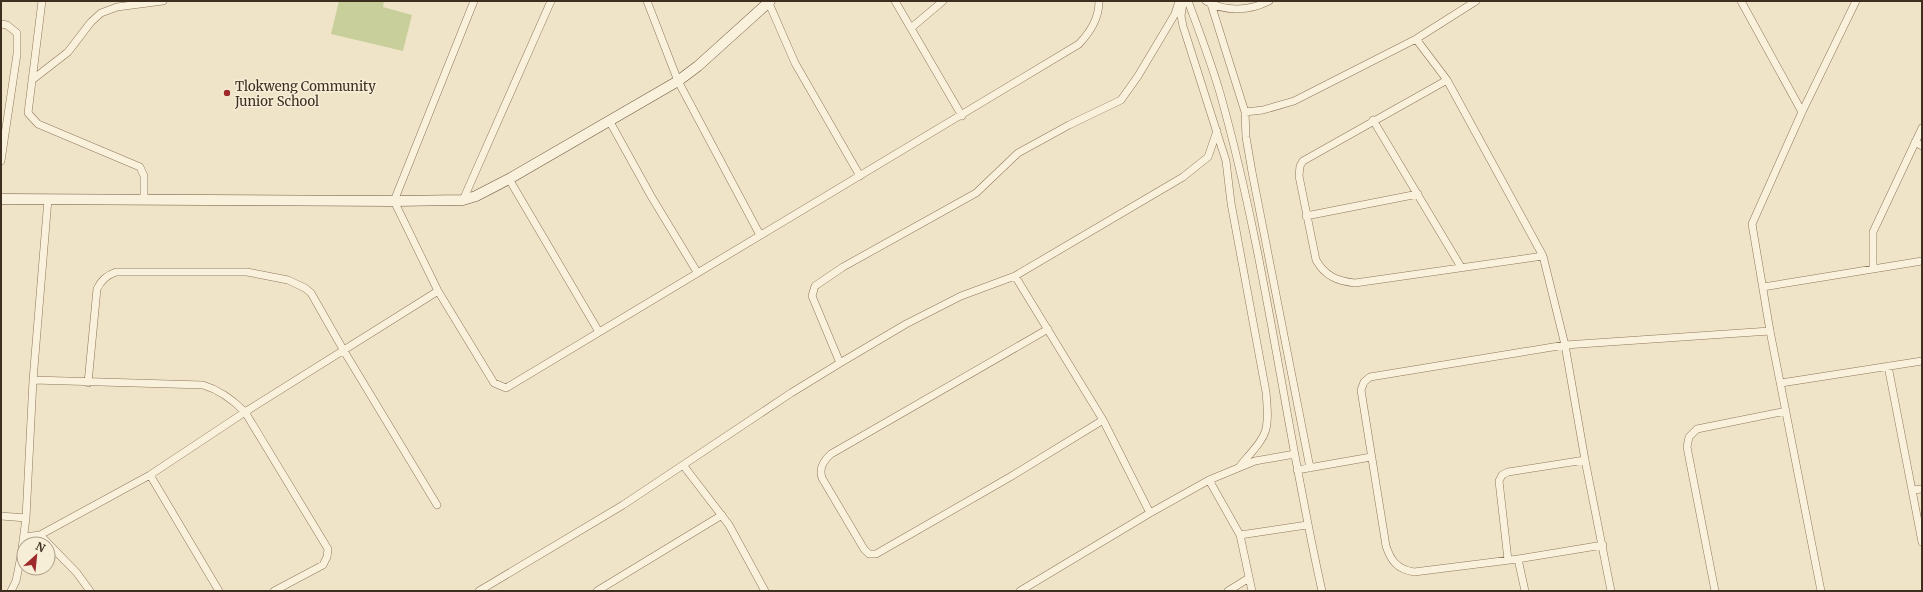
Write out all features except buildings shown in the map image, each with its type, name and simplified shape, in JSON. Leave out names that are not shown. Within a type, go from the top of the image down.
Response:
[{"type":"street","points":[[42,1],[27,107],[28,113],[33,120],[140,167],[144,176],[144,199]]},
{"type":"street","points":[[32,80],[68,52],[91,22],[101,13],[117,7],[163,1]]},
{"type":"street","points":[[474,1],[394,201],[438,291],[494,383],[502,387],[510,386],[697,272],[962,116],[1079,44],[1089,33],[1097,18],[1099,1]]},
{"type":"street","points":[[463,200],[551,1]]},
{"type":"street","points":[[647,1],[678,81],[760,235]]},
{"type":"street","points":[[1,199],[463,200],[476,196],[509,180],[678,81],[698,66],[768,1],[795,63],[860,176]]},
{"type":"street","points":[[895,1],[962,116]]},
{"type":"street","points":[[911,28],[942,1]]},
{"type":"street","points":[[840,363],[812,296],[815,286],[843,267],[887,241],[943,213],[976,193],[1018,154],[1069,125],[1121,100],[1138,76],[1174,14],[1179,1]]},
{"type":"street","points":[[1184,1],[1181,9],[1183,26],[1226,161],[1231,203],[1248,299],[1262,363],[1269,420],[1264,438],[1240,466]]},
{"type":"street","points":[[1188,1],[1219,93],[1248,205],[1307,525],[1322,591]]},
{"type":"street","points":[[1208,2],[1240,9],[1259,6],[1269,1]]},
{"type":"street","points":[[1246,112],[1263,110],[1294,102],[1416,39],[1476,1]]},
{"type":"street","points":[[1741,1],[1802,112]]},
{"type":"street","points":[[1821,591],[1752,233],[1753,220],[1802,112],[1856,1]]},
{"type":"street","points":[[1208,2],[1246,112],[1246,137],[1252,172],[1310,468]]},
{"type":"street","points":[[1,24],[7,25],[17,33],[18,54],[1,161]]},
{"type":"street","points":[[1416,39],[1447,80],[1543,256],[1565,345],[1585,460],[1611,591]]},
{"type":"street","points":[[1447,80],[1373,120],[1303,161],[1300,166],[1299,176],[1316,260],[1322,270],[1331,277],[1354,283],[1543,256]]},
{"type":"street","points":[[1373,120],[1461,267]]},
{"type":"street","points":[[610,122],[651,196],[697,272]]},
{"type":"street","points":[[1873,269],[1874,232],[1914,142],[1922,128]]},
{"type":"street","points":[[479,591],[623,505],[780,400],[906,324],[962,296],[1016,276],[1183,177],[1208,156],[1217,131]]},
{"type":"street","points":[[1914,142],[1922,146]]},
{"type":"street","points":[[509,180],[599,332]]},
{"type":"street","points":[[1306,216],[1418,194]]},
{"type":"street","points":[[24,536],[33,380],[48,199]]},
{"type":"street","points":[[1763,287],[1922,261]]},
{"type":"street","points":[[88,383],[97,289],[104,279],[116,272],[247,272],[271,276],[298,284],[311,293],[344,351],[437,505]]},
{"type":"street","points":[[1016,276],[1103,420],[1150,513]]},
{"type":"street","points":[[32,536],[40,535],[150,475],[245,412],[438,291]]},
{"type":"street","points":[[1048,329],[825,459],[821,468],[822,478],[864,549],[869,554],[876,554],[1010,477],[1103,420]]},
{"type":"street","points":[[1603,545],[1518,559],[1414,572],[1404,570],[1395,564],[1390,558],[1386,546],[1361,390],[1364,382],[1370,377],[1565,345],[1770,331]]},
{"type":"street","points":[[1781,383],[1922,361]]},
{"type":"street","points":[[1888,366],[1922,542]]},
{"type":"street","points":[[33,380],[88,383],[203,385],[220,392],[235,402],[245,412],[328,549],[327,557],[323,565],[274,591]]},
{"type":"street","points":[[1715,591],[1687,447],[1690,437],[1697,429],[1786,411]]},
{"type":"street","points":[[1020,591],[1150,513],[1209,480],[1255,461],[1295,454]]},
{"type":"street","points":[[1297,470],[1371,457]]},
{"type":"street","points":[[1508,560],[1500,478],[1508,472],[1585,460]]},
{"type":"street","points":[[683,466],[722,515],[764,591]]},
{"type":"street","points":[[150,475],[219,591]]},
{"type":"street","points":[[1209,480],[1240,535],[1252,591]]},
{"type":"street","points":[[1912,490],[1922,489]]},
{"type":"street","points":[[597,591],[608,588],[722,515]]},
{"type":"street","points":[[1,516],[26,518]]},
{"type":"street","points":[[1240,535],[1307,525]]},
{"type":"street","points":[[40,535],[77,573],[90,591]]},
{"type":"street","points":[[1518,559],[1524,591]]},
{"type":"street","points":[[11,591],[17,576]]},
{"type":"street","points":[[1228,591],[1249,578]]},
{"type":"green space","points":[[339,1],[384,1],[383,7],[412,15],[403,51],[331,34]]},
{"type":"place","name":"Tlokweng Community Junior School","points":[[227,93]]}]
